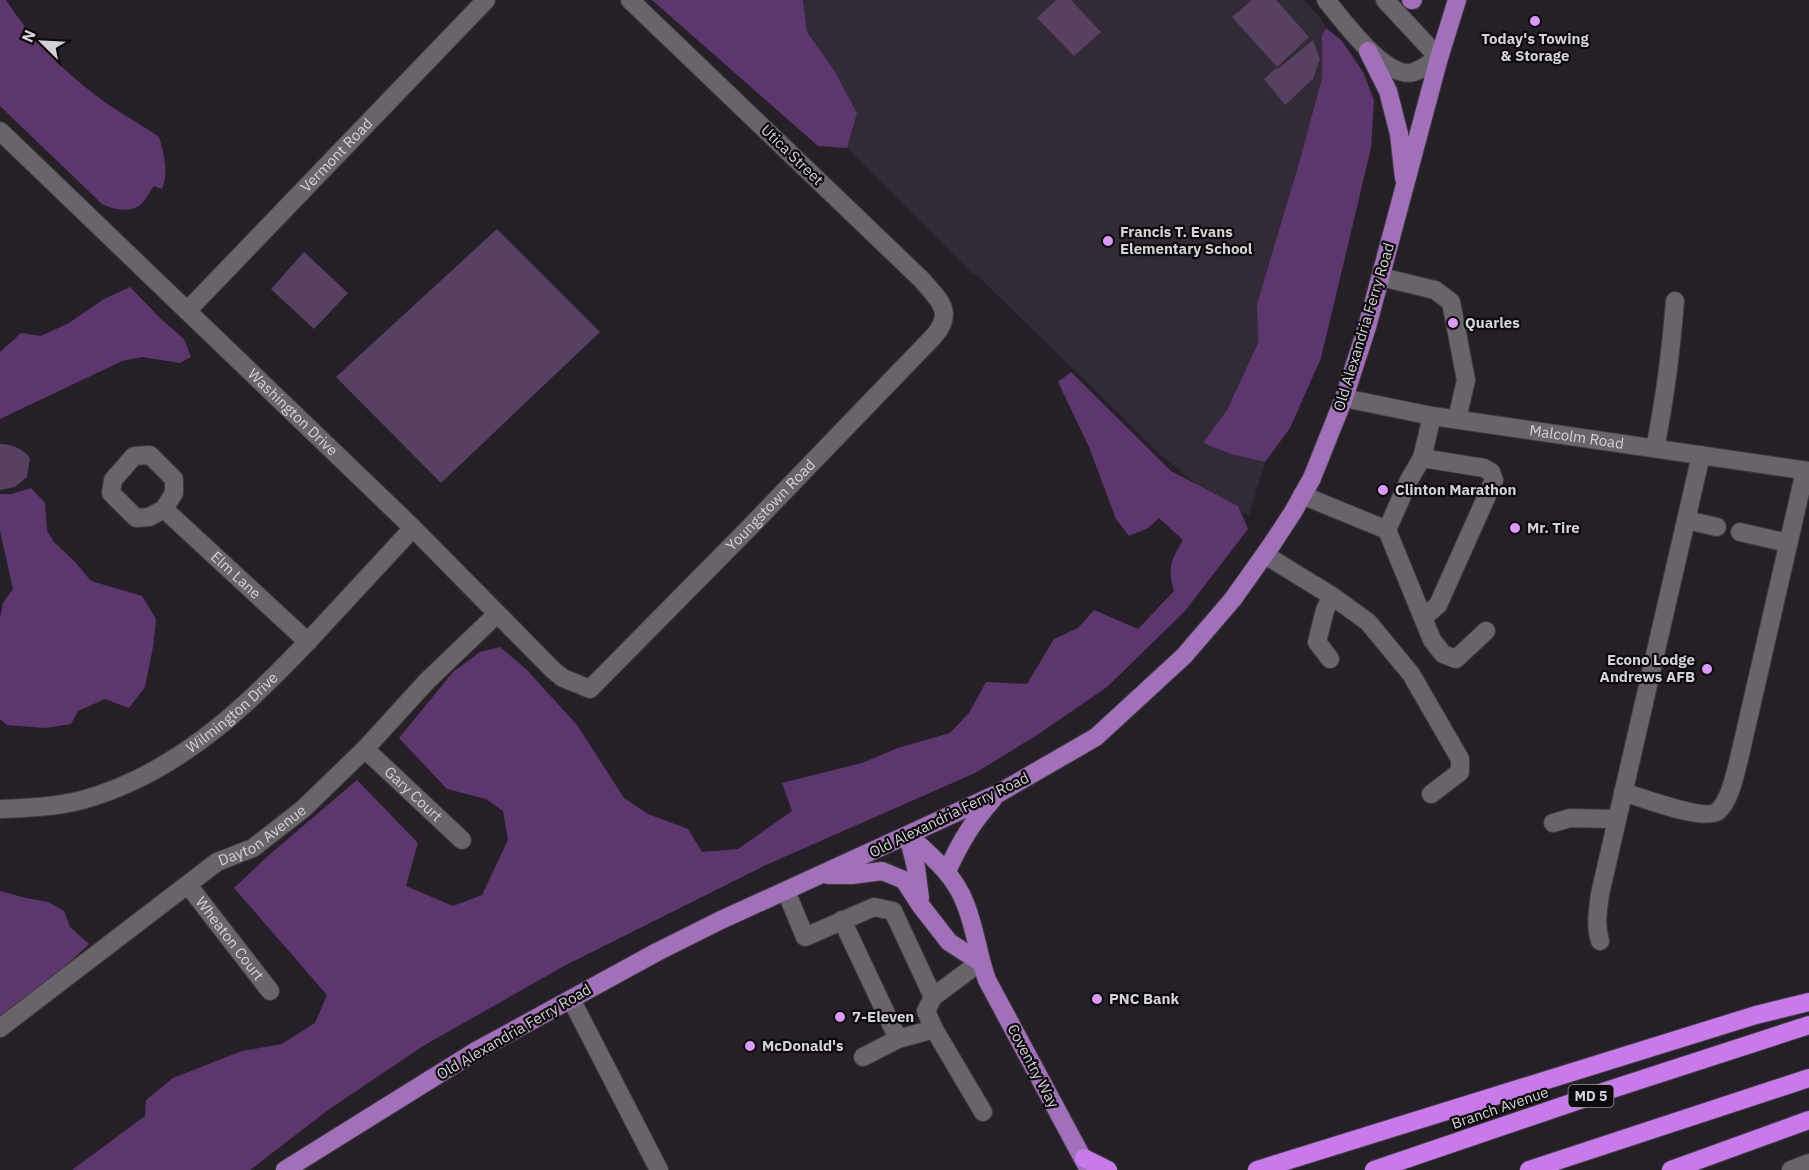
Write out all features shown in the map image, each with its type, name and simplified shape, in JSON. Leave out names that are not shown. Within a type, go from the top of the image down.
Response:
[{"type":"highway","points":[[1257,1170],[1756,1015],[1809,1002]]},
{"type":"highway","name":"Branch Avenue","points":[[1374,1170],[1809,1025]]},
{"type":"highway","points":[[1529,1170],[1809,1078]]},
{"type":"highway","points":[[1671,1170],[1809,1120]]},
{"type":"highway","points":[[1086,1164],[1108,1170]]},
{"type":"main road","name":"Old Alexandria Ferry Road","points":[[285,1170],[476,1051],[657,952],[721,920],[999,794],[1096,737],[1185,656],[1233,599],[1265,555],[1302,495],[1327,445],[1358,359],[1439,58],[1457,0]]},
{"type":"main road","points":[[1368,51],[1388,91],[1399,134],[1405,186]]},
{"type":"main road","points":[[947,871],[961,840],[976,819],[999,794]]},
{"type":"main road","points":[[908,835],[921,906]]},
{"type":"main road","name":"Coventry Way","points":[[908,835],[947,871],[965,902],[980,962],[987,980],[1086,1164]]},
{"type":"main road","points":[[823,874],[852,875],[882,871],[904,880],[949,942],[980,962]]},
{"type":"street","name":"Vermont Road","points":[[186,311],[486,0]]},
{"type":"street","name":"Utica Street","points":[[630,0],[922,280],[943,307],[945,316]]},
{"type":"street","points":[[1326,0],[1368,51],[1389,66],[1413,73],[1439,58],[1385,0]]},
{"type":"street","name":"Washington Drive","points":[[0,131],[413,528],[563,678],[590,689]]},
{"type":"street","points":[[1381,277],[1435,290],[1451,302],[1466,380],[1457,419]]},
{"type":"street","points":[[1655,448],[1665,400],[1675,301]]},
{"type":"street","name":"Youngstown Road","points":[[590,689],[934,336],[945,316]]},
{"type":"street","name":"Malcolm Road","points":[[1344,398],[1432,416],[1807,471]]},
{"type":"street","points":[[1387,530],[1409,480],[1422,458],[1432,416]]},
{"type":"street","points":[[1600,941],[1597,918],[1600,894],[1701,455]]},
{"type":"street","points":[[1422,458],[1484,468],[1491,472],[1494,480],[1438,605],[1424,617]]},
{"type":"street","points":[[1623,792],[1690,812],[1709,815],[1718,811],[1721,806],[1730,790],[1739,759],[1788,543],[1807,471]]},
{"type":"street","points":[[1302,495],[1387,530],[1432,640],[1443,654],[1456,659],[1486,631]]},
{"type":"street","name":"Elm Lane","points":[[164,509],[308,642]]},
{"type":"street","points":[[1686,520],[1717,527]]},
{"type":"street","name":"Wilmington Drive","points":[[0,809],[30,808],[82,800],[127,784],[168,764],[240,710],[308,642],[413,528]]},
{"type":"street","points":[[1740,532],[1788,543]]},
{"type":"street","points":[[1265,555],[1332,596],[1368,622],[1411,674],[1460,759],[1460,772],[1431,794]]},
{"type":"street","points":[[1330,659],[1317,642],[1325,610],[1332,596]]},
{"type":"street","name":"Dayton Avenue","points":[[0,1028],[217,862],[248,851],[277,831],[322,792],[365,749],[419,689],[497,614]]},
{"type":"street","name":"Gary Court","points":[[365,749],[462,840]]},
{"type":"street","points":[[1553,823],[1569,818],[1617,819]]},
{"type":"street","name":"Wheaton Court","points":[[188,885],[270,991]]},
{"type":"street","points":[[786,891],[805,937],[874,907],[893,911],[933,997]]},
{"type":"street","points":[[842,920],[898,1039]]},
{"type":"street","points":[[980,962],[933,997],[926,1011],[934,1029],[983,1112]]},
{"type":"street","points":[[571,999],[659,1170]]},
{"type":"street","points":[[863,1057],[898,1039],[934,1029]]},
{"type":"street","points":[[1791,1170],[1809,1163]]},
{"type":"shaded area","points":[[0,0],[6,0],[35,39],[81,84],[159,137],[165,170],[162,189],[154,186],[141,204],[135,208],[116,209],[102,204],[0,106]]},
{"type":"shaded area","points":[[652,0],[803,0],[807,32],[834,70],[857,113],[847,148],[818,146]]},
{"type":"shaded area","name":"Francis T. Evans Elementary School","points":[[803,0],[1304,0],[1320,18],[1326,28],[1322,35],[1322,78],[1257,304],[1258,343],[1227,410],[1204,443],[1231,454],[1265,462],[1249,515],[1216,500],[1162,456],[979,277],[973,274],[847,148],[857,113],[834,70],[807,32]]},
{"type":"shaded area","points":[[1056,0],[1071,0],[1101,32],[1074,56],[1037,18]]},
{"type":"shaded area","points":[[1252,0],[1276,0],[1309,37],[1277,67],[1232,17]]},
{"type":"shaded area","points":[[1326,28],[1342,41],[1363,72],[1374,100],[1371,148],[1321,358],[1290,428],[1265,462],[1231,454],[1203,443],[1227,410],[1258,343],[1257,304],[1322,78],[1322,35]]},
{"type":"shaded area","points":[[1313,40],[1320,59],[1313,79],[1285,105],[1264,79]]},
{"type":"shaded area","points":[[497,229],[600,332],[441,483],[336,377]]},
{"type":"shaded area","points":[[304,252],[348,293],[314,329],[271,289]]},
{"type":"shaded area","points":[[130,287],[184,339],[191,357],[180,363],[142,357],[122,361],[0,419],[0,352],[21,333],[41,336],[69,323],[104,299]]},
{"type":"shaded area","points":[[1071,372],[1171,471],[1238,506],[1248,529],[1185,611],[1107,687],[1037,735],[975,773],[766,865],[564,966],[423,1046],[328,1110],[250,1170],[72,1170],[145,1116],[146,1100],[173,1078],[242,1051],[282,1044],[315,1023],[327,995],[234,888],[357,780],[418,843],[406,886],[453,906],[482,895],[508,840],[503,811],[486,799],[447,789],[399,738],[453,672],[480,652],[500,647],[526,669],[577,725],[624,798],[648,814],[688,829],[702,852],[738,849],[792,811],[782,783],[862,763],[898,748],[950,733],[969,713],[986,682],[1027,684],[1054,639],[1078,628],[1094,610],[1138,629],[1174,591],[1171,564],[1183,540],[1159,518],[1148,528],[1129,536],[1116,519],[1089,447],[1058,382]]},
{"type":"shaded area","points":[[0,444],[17,448],[30,458],[27,477],[15,487],[0,490]]},
{"type":"shaded area","points":[[31,488],[45,503],[47,531],[54,542],[91,581],[142,596],[156,619],[145,687],[129,708],[105,699],[78,711],[71,724],[44,728],[7,725],[0,719],[0,618],[3,603],[13,589],[0,531],[0,494],[12,494]]},
{"type":"shaded area","points":[[0,891],[48,902],[64,911],[70,927],[89,944],[59,972],[0,1017]]},
{"type":"place","name":"Today's Towing & Storage","points":[[1535,21]]},
{"type":"place","name":"Francis T. Evans Elementary School","points":[[1108,241]]},
{"type":"place","name":"Quarles","points":[[1453,323]]},
{"type":"place","name":"Clinton Marathon","points":[[1383,490]]},
{"type":"place","name":"Mr. Tire","points":[[1515,528]]},
{"type":"place","name":"Econo Lodge Andrews AFB","points":[[1707,669]]},
{"type":"place","name":"PNC Bank","points":[[1097,999]]},
{"type":"place","name":"7-Eleven","points":[[840,1017]]},
{"type":"place","name":"McDonald's","points":[[750,1046]]}]
